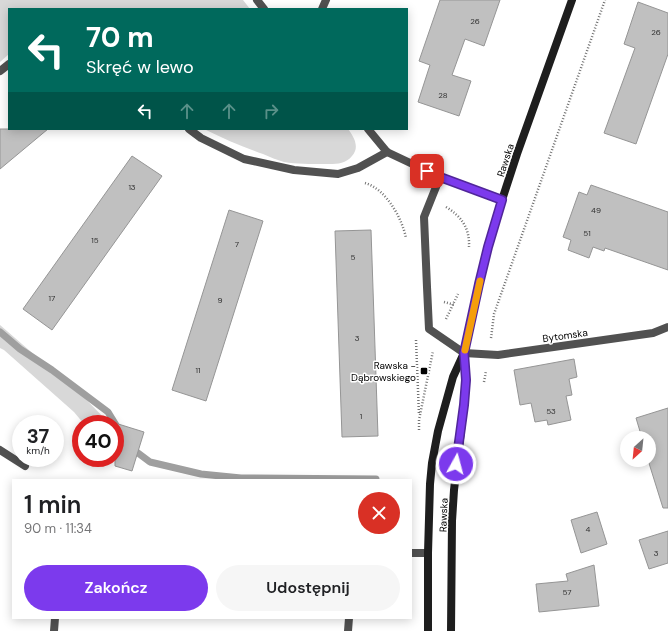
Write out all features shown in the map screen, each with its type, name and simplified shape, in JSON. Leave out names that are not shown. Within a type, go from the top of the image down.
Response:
[{"type":"street","points":[[257,0],[263,8]]},
{"type":"street","name":"Rawska","points":[[428,631],[430,484],[438,431],[453,377],[464,353],[488,247],[502,200],[572,0]]},
{"type":"street","points":[[0,71],[8,65]]},
{"type":"street","points":[[190,130],[201,138],[244,159],[294,170],[338,174],[358,168],[387,152]]},
{"type":"street","points":[[369,130],[387,152],[440,177],[502,200]]},
{"type":"street","points":[[440,177],[424,217],[429,329],[464,353]]},
{"type":"street","name":"Bytomska","points":[[464,353],[498,355],[653,333],[668,327]]},
{"type":"street","name":"Rawska","points":[[451,631],[452,513],[466,380],[464,353]]},
{"type":"street","points":[[0,450],[12,458]]},
{"type":"street","points":[[412,553],[428,553]]},
{"type":"street","points":[[54,631],[55,619]]},
{"type":"street","points":[[348,631],[349,619]]},
{"type":"path","points":[[484,385],[494,314],[605,0]]},
{"type":"path","points":[[361,182],[370,185],[382,193],[392,204],[399,217],[407,243]]},
{"type":"path","points":[[427,297],[494,314]]},
{"type":"path","points":[[416,336],[419,420]]},
{"type":"shaded area","points":[[0,0],[243,0],[249,8],[8,8],[8,55],[0,62]]},
{"type":"shaded area","points":[[206,130],[349,130],[354,139],[356,149],[349,159],[339,163],[299,164],[284,162]]},
{"type":"shaded area","points":[[0,325],[52,370],[72,385],[101,415],[76,415],[0,348]]},
{"type":"building","points":[[440,0],[500,0],[484,46],[465,39],[452,75],[471,81],[459,116],[418,102],[430,65],[419,61]]},
{"type":"building","points":[[638,2],[668,13],[668,54],[636,144],[604,133],[635,48],[624,44]]},
{"type":"building","points":[[0,129],[47,130],[0,169]]},
{"type":"building","points":[[132,156],[162,176],[52,330],[23,309]]},
{"type":"building","points":[[591,185],[668,212],[668,270],[605,248],[604,251],[593,247],[589,258],[568,250],[571,240],[563,237],[579,192],[587,195]]},
{"type":"building","points":[[229,210],[263,221],[206,401],[172,390]]},
{"type":"building","points":[[371,230],[378,436],[342,437],[335,231]]},
{"type":"building","points":[[574,359],[577,377],[569,379],[572,395],[566,396],[571,420],[548,425],[547,420],[535,422],[531,403],[520,405],[514,370]]},
{"type":"building","points":[[668,408],[668,508],[663,508],[650,467],[656,467],[656,431],[640,431],[636,418]]},
{"type":"building","points":[[124,426],[144,432],[132,471],[118,467],[124,467]]},
{"type":"building","points":[[597,512],[607,544],[581,553],[571,520]]},
{"type":"building","points":[[668,531],[668,563],[649,569],[639,540]]},
{"type":"building","points":[[594,565],[599,606],[539,612],[536,584],[568,581],[566,574]]},
{"type":"waterway","points":[[0,332],[20,349],[52,370],[108,412],[110,415]]},
{"type":"waterway","points":[[130,447],[150,462],[201,474],[241,478],[376,479]]},
{"type":"slow traffic","points":[[465,350],[480,281]]},
{"type":"place","name":"Rawska - Dąbrowskiego","points":[[424,371]]},
{"type":"route","points":[[427,171],[502,200],[488,247],[464,353],[466,380],[456,464]]}]
